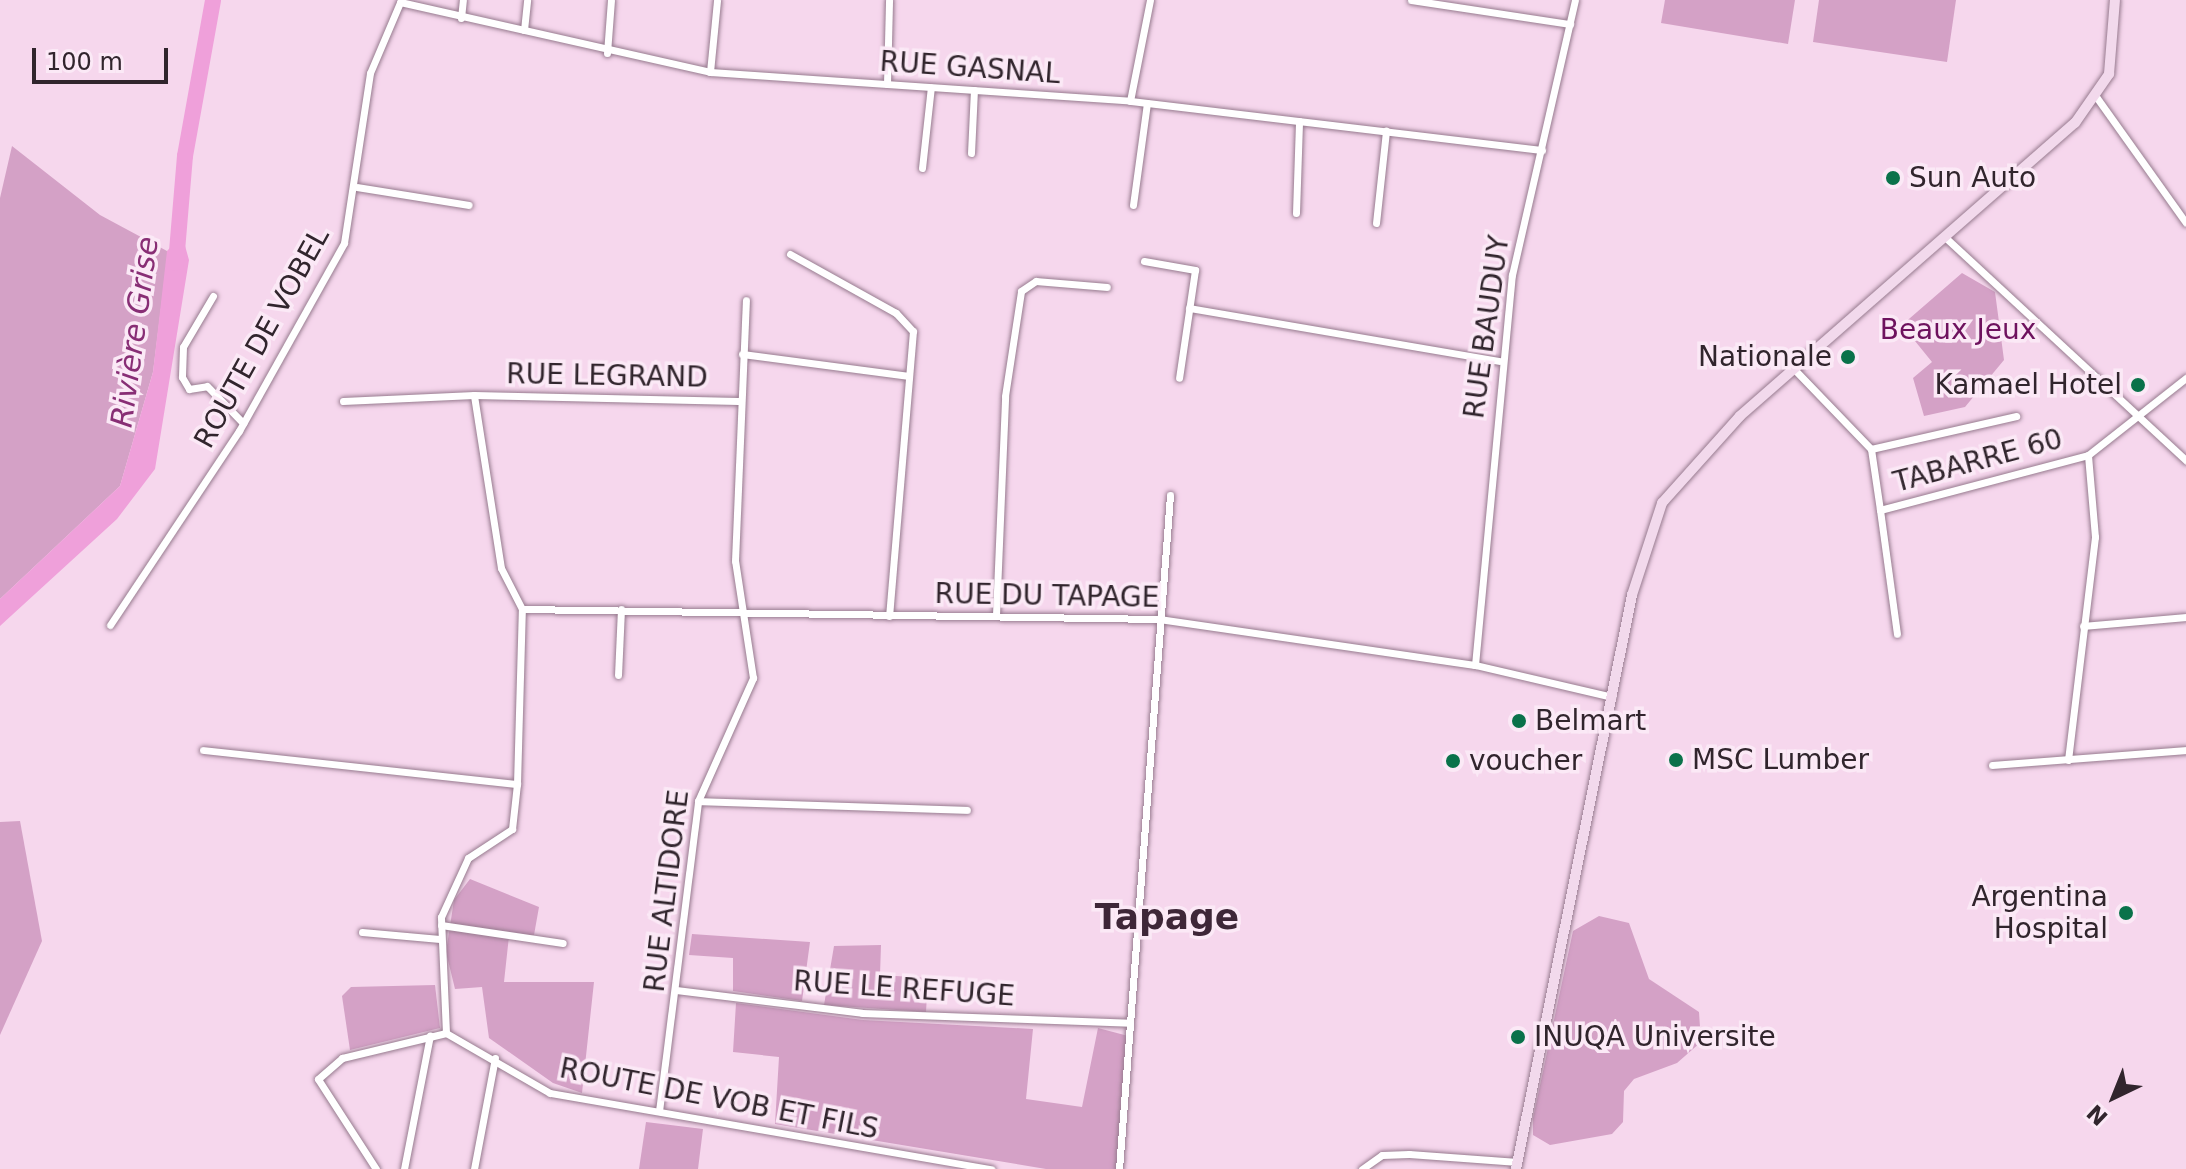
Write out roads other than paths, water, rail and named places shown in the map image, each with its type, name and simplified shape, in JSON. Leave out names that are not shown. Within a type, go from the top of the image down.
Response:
[{"type":"main road","points":[[1517,1165],[1645,541],[1662,503],[1701,453],[1947,239],[2097,98],[2115,51],[2115,0]]},
{"type":"street","points":[[461,18],[463,0]]},
{"type":"street","points":[[524,30],[527,0]]},
{"type":"street","points":[[607,53],[611,0]]},
{"type":"street","points":[[710,72],[717,0]]},
{"type":"street","points":[[887,84],[889,0]]},
{"type":"street","points":[[1130,101],[1150,0]]},
{"type":"street","points":[[1411,0],[1570,24]]},
{"type":"street","name":"RUE BAUDUY","points":[[1475,665],[1500,361],[1575,0]]},
{"type":"street","name":"RUE GASNAL","points":[[400,1],[607,53],[710,72],[1130,101],[1542,150]]},
{"type":"street","name":"ROUTE DE VOBEL","points":[[110,625],[243,423],[344,243],[357,187],[370,73],[400,1]]},
{"type":"street","points":[[922,168],[931,87]]},
{"type":"street","points":[[971,153],[974,90]]},
{"type":"street","points":[[2097,98],[2186,223]]},
{"type":"street","points":[[1133,205],[1147,103]]},
{"type":"street","points":[[1296,213],[1299,121]]},
{"type":"street","points":[[1376,223],[1386,131]]},
{"type":"street","points":[[357,187],[469,205]]},
{"type":"street","points":[[1947,239],[2186,460]]},
{"type":"street","points":[[790,254],[896,313],[917,345],[908,376],[889,616]]},
{"type":"street","points":[[1144,261],[1194,267],[1179,378]]},
{"type":"street","points":[[996,615],[1005,396],[1021,291],[1036,281],[1107,287]]},
{"type":"street","points":[[213,296],[183,347],[182,377],[189,389],[207,386],[243,423]]},
{"type":"street","name":"RUE ALTIDORE","points":[[659,1111],[698,801],[753,678],[735,561],[738,401],[746,300]]},
{"type":"street","points":[[1189,308],[1500,361]]},
{"type":"street","points":[[742,354],[908,376]]},
{"type":"street","name":"TABARRE 60","points":[[1794,369],[1871,449],[1880,510],[2088,455],[2186,378]]},
{"type":"street","points":[[376,1169],[318,1079],[342,1058],[446,1033],[441,925],[468,858],[512,829],[517,784],[522,609],[501,568],[474,395]]},
{"type":"street","name":"RUE LEGRAND","points":[[343,401],[474,395],[738,401]]},
{"type":"street","points":[[1871,449],[2016,416]]},
{"type":"street","points":[[2068,760],[2095,537],[2088,455]]},
{"type":"street","points":[[1119,1169],[1170,495]]},
{"type":"street","points":[[1880,510],[1897,634]]},
{"type":"street","name":"RUE DU TAPAGE","points":[[522,609],[621,609],[744,617],[996,615],[1159,619],[1475,665],[1612,697]]},
{"type":"street","points":[[618,675],[621,609]]},
{"type":"street","points":[[2083,626],[2186,617]]},
{"type":"street","points":[[203,750],[517,784]]},
{"type":"street","points":[[1992,765],[2186,750]]},
{"type":"street","points":[[698,801],[967,810]]},
{"type":"street","points":[[441,925],[563,943]]},
{"type":"street","points":[[362,932],[440,939]]},
{"type":"street","name":"RUE LE REFUGE","points":[[676,990],[862,1013],[1130,1023]]},
{"type":"street","name":"ROUTE DE VOB ET FILS","points":[[446,1033],[495,1058],[550,1093],[992,1169]]},
{"type":"street","points":[[404,1169],[430,1035]]},
{"type":"street","points":[[474,1169],[495,1058]]},
{"type":"street","points":[[1362,1169],[1382,1155],[1471,1153],[1517,1165]]},
{"type":"waterway","name":"Rivière Grise","points":[[176,263],[185,156],[213,0]]},
{"type":"place","name":"Sun Auto","points":[[1893,178]]},
{"type":"place","name":"Nationale","points":[[1848,357]]},
{"type":"place","name":"Kamael Hotel","points":[[2138,385]]},
{"type":"place","name":"Belmart","points":[[1519,721]]},
{"type":"place","name":"MSC Lumber","points":[[1676,760]]},
{"type":"place","name":"voucher","points":[[1453,761]]},
{"type":"place","name":"Argentina Hospital","points":[[2126,913]]},
{"type":"place","name":"INUQA Universite","points":[[1518,1037]]},
{"type":"district","name":"Tapage","points":[[1167,917]]},
{"type":"park label","name":"Beaux Jeux","points":[[1958,330]]}]
